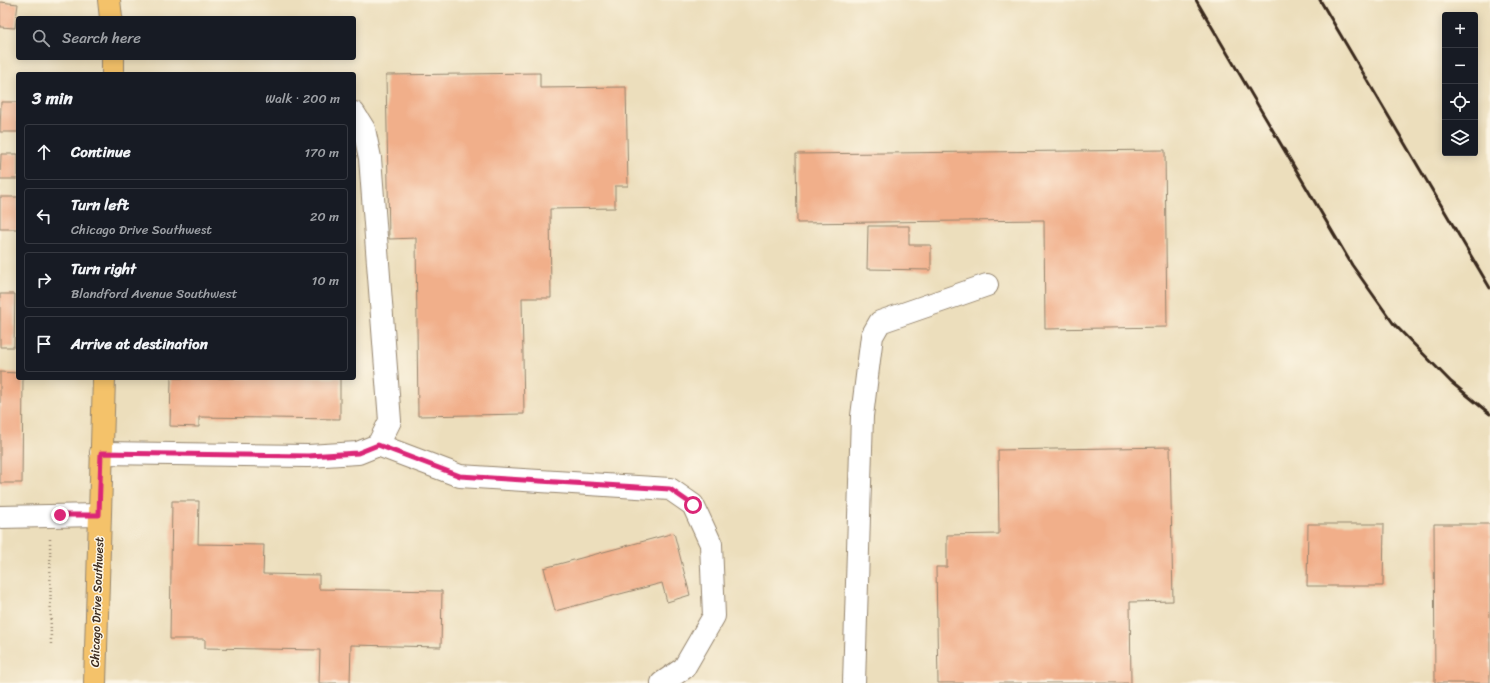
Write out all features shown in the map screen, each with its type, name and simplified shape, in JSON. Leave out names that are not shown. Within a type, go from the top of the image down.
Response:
[{"type":"main road","points":[[109,0],[111,16]]},
{"type":"main road","points":[[113,60],[113,72]]},
{"type":"main road","name":"Chicago Drive Southwest","points":[[94,683],[104,380]]},
{"type":"street","points":[[101,453],[308,456],[358,453],[378,445],[390,421],[370,158],[364,129],[356,116]]},
{"type":"street","points":[[854,683],[862,416],[872,336],[880,322],[987,285]]},
{"type":"street","points":[[378,445],[460,476],[670,489],[693,505],[711,544],[714,616],[684,668],[662,683]]},
{"type":"street","points":[[0,517],[99,515]]},
{"type":"path","points":[[51,535],[51,647]]},
{"type":"building","points":[[0,2],[18,4],[15,28],[0,27]]},
{"type":"building","points":[[540,73],[540,88],[626,87],[628,186],[615,186],[615,208],[550,209],[551,298],[522,298],[524,414],[418,416],[416,238],[389,239],[386,75]]},
{"type":"building","points":[[1,102],[16,102],[16,132],[0,132]]},
{"type":"building","points":[[1165,150],[1167,327],[1045,329],[1044,220],[797,223],[796,154]]},
{"type":"building","points":[[1,154],[16,154],[16,179],[0,179]]},
{"type":"building","points":[[0,197],[16,197],[16,229],[0,229]]},
{"type":"building","points":[[868,226],[909,226],[909,245],[931,245],[931,270],[867,269]]},
{"type":"building","points":[[0,294],[15,294],[14,347],[0,347]]},
{"type":"building","points":[[0,372],[16,373],[16,380],[23,380],[22,483],[0,483]]},
{"type":"building","points":[[171,380],[340,380],[340,419],[199,417],[199,427],[170,426]]},
{"type":"building","points":[[1170,447],[1173,601],[1130,602],[1131,683],[938,683],[936,567],[947,567],[947,535],[999,534],[998,450]]},
{"type":"building","points":[[172,501],[199,501],[198,544],[264,545],[263,574],[319,575],[319,589],[442,591],[441,647],[351,645],[350,683],[319,683],[320,650],[205,648],[205,639],[170,639]]},
{"type":"building","points":[[1308,524],[1384,524],[1383,586],[1307,586]]},
{"type":"building","points":[[1434,524],[1490,524],[1490,683],[1435,683]]},
{"type":"building","points":[[674,533],[690,595],[667,602],[662,583],[555,611],[544,568]]},
{"type":"railway","points":[[1196,0],[1352,265],[1393,323],[1451,382],[1490,414]]},
{"type":"railway","points":[[1320,0],[1490,288]]},
{"type":"route","points":[[60,515],[99,515],[101,453],[308,456],[358,453],[378,445],[460,476],[670,489],[693,505]]}]
